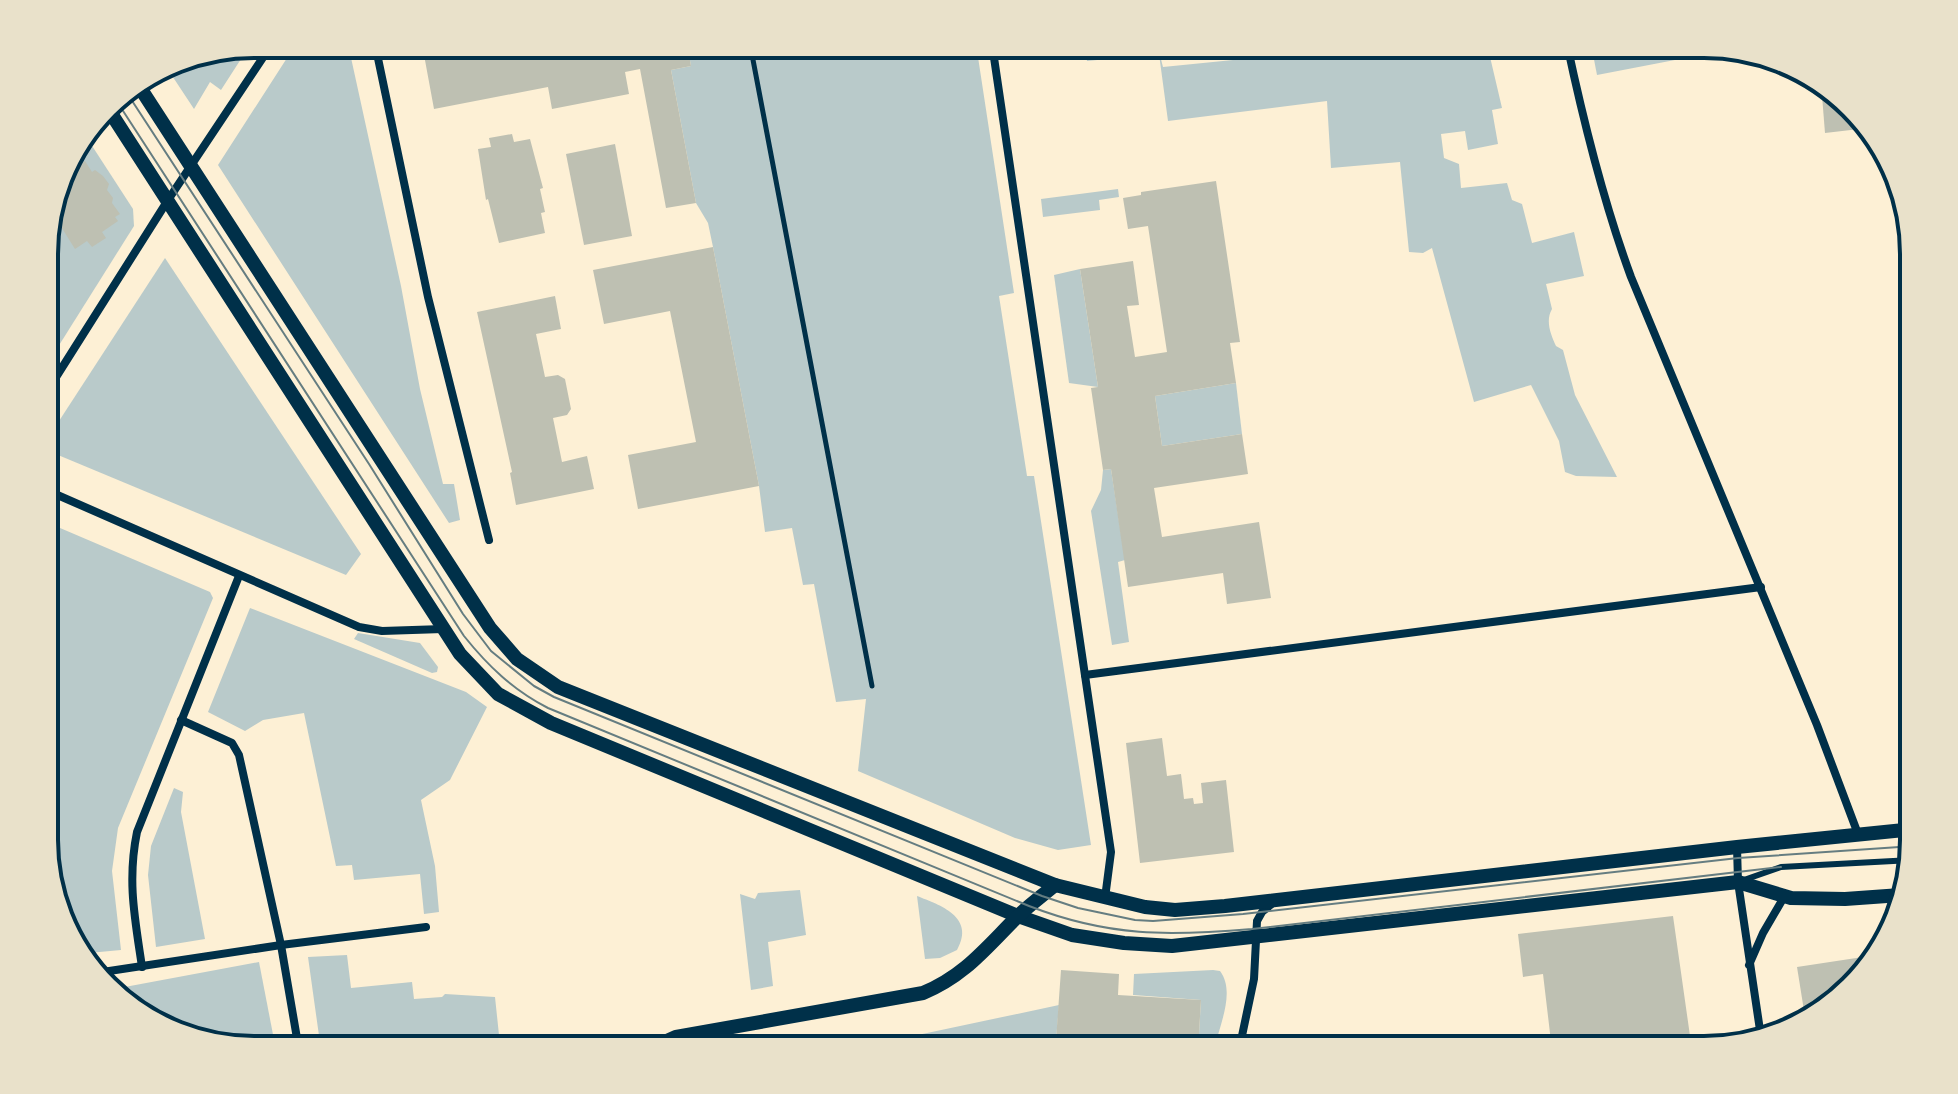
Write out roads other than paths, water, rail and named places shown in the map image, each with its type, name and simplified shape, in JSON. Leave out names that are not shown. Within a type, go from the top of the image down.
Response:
[{"type":"street","points":[[58,374],[263,58]]},
{"type":"street","points":[[378,58],[428,297],[489,540]]},
{"type":"street","points":[[994,58],[1111,852],[1105,899]]},
{"type":"street","points":[[1570,58],[1591,154],[1609,216],[1668,367],[1817,725],[1858,834]]},
{"type":"street","points":[[143,92],[490,628],[517,659],[558,687],[1055,885],[1145,907],[1175,910],[1279,900],[1900,830]]},
{"type":"street","points":[[114,118],[443,629],[478,675],[511,702],[551,723],[1018,916],[1072,935],[1124,943],[1172,946],[1256,938],[1738,882],[1784,897],[1845,899],[1892,896]]},
{"type":"street","points":[[58,495],[359,627],[382,631],[443,629]]},
{"type":"street","points":[[142,967],[131,889],[131,862],[137,832],[239,576]]},
{"type":"street","points":[[1085,675],[1761,587]]},
{"type":"street","points":[[181,720],[232,743],[239,755],[281,945],[297,1036]]},
{"type":"street","points":[[1737,847],[1738,882],[1759,1028]]},
{"type":"street","points":[[682,1036],[923,993],[943,985],[963,972],[1018,916],[1055,885]]},
{"type":"street","points":[[1749,966],[1763,933],[1784,897]]},
{"type":"street","points":[[1242,1036],[1254,979],[1257,921],[1262,912],[1279,900]]},
{"type":"street","points":[[109,971],[426,927]]},
{"type":"lane","points":[[1738,882],[1781,867],[1899,861]]},
{"type":"tram line","points":[[132,101],[463,614],[491,651],[534,686],[554,697],[1042,896],[1078,908],[1135,920],[1243,914],[1738,858],[1900,847]]},
{"type":"tram line","points":[[122,110],[464,636],[502,676],[548,708],[1029,906],[1113,929],[1166,933],[1252,929],[1781,867]]}]
